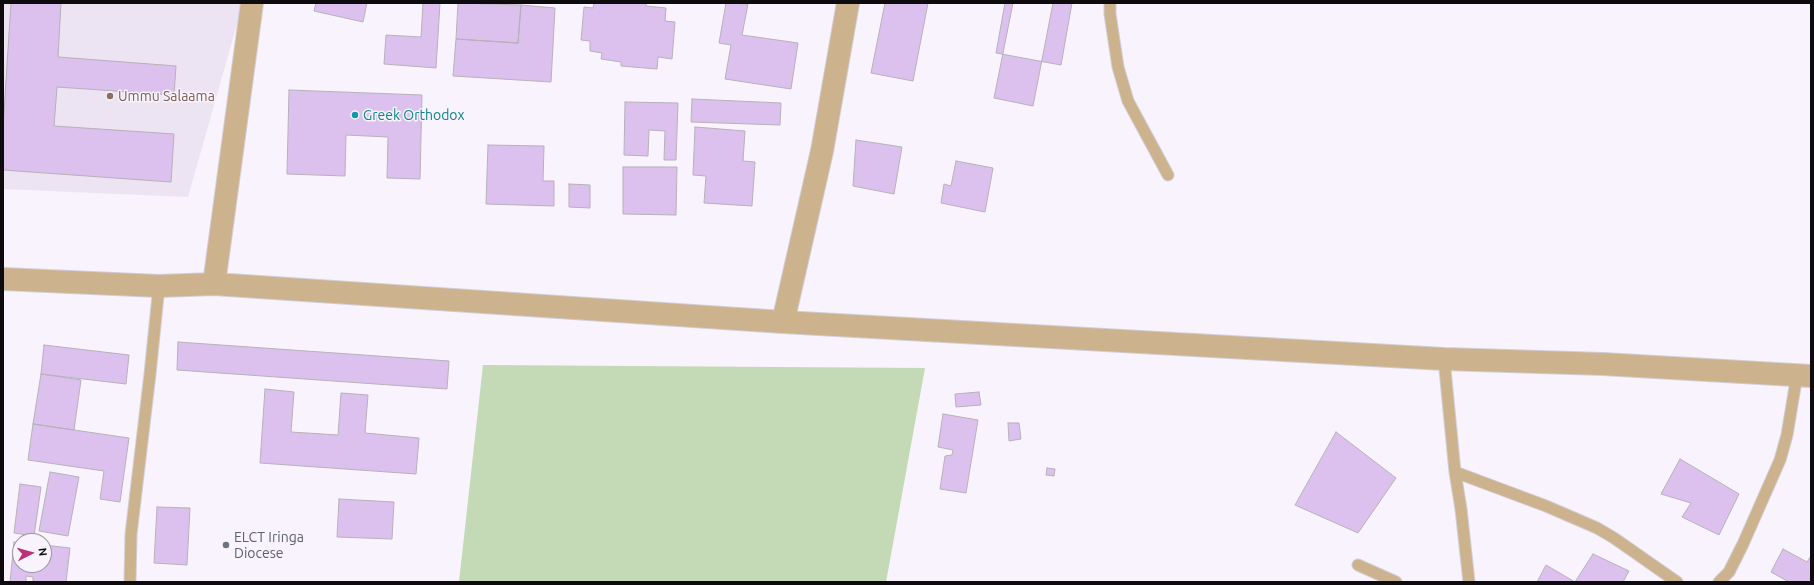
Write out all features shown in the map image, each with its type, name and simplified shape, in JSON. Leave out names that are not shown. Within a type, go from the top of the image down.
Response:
[{"type":"street","points":[[214,284],[252,3]]},
{"type":"street","points":[[783,322],[822,151],[848,3]]},
{"type":"street","points":[[3,279],[159,286],[214,284],[783,322],[1444,359],[1603,364],[1804,375]]},
{"type":"lane","points":[[1110,3],[1110,14],[1118,67],[1128,101],[1168,175]]},
{"type":"lane","points":[[130,582],[131,534],[159,286]]},
{"type":"lane","points":[[1444,359],[1455,472],[1461,509],[1469,582]]},
{"type":"lane","points":[[1720,582],[1729,572],[1743,544],[1780,460],[1804,375]]},
{"type":"lane","points":[[1455,472],[1546,506],[1597,528],[1614,538],[1677,582]]},
{"type":"lane","points":[[1358,565],[1396,582]]},
{"type":"shaded area","name":"Ummu Salaama","points":[[3,3],[243,3],[188,197],[3,189]]},
{"type":"green space","points":[[483,365],[925,368],[886,582],[459,582]]},
{"type":"building","points":[[11,3],[61,3],[58,57],[176,66],[174,95],[57,87],[54,126],[174,134],[171,182],[3,170],[3,128]]},
{"type":"building","points":[[316,3],[367,3],[363,22],[314,11]]},
{"type":"building","points":[[423,3],[440,3],[436,68],[384,64],[386,35],[421,37]]},
{"type":"building","points":[[458,3],[521,5],[518,43],[456,39]]},
{"type":"building","points":[[594,3],[646,3],[646,6],[666,8],[665,21],[675,22],[672,59],[658,57],[657,69],[621,66],[621,62],[601,59],[602,53],[590,51],[590,41],[581,40],[584,7],[593,8]]},
{"type":"building","points":[[726,3],[748,4],[742,35],[798,43],[791,89],[725,79],[731,45],[719,43]]},
{"type":"building","points":[[885,3],[928,3],[913,81],[871,73]]},
{"type":"building","points":[[1005,3],[1072,3],[1061,65],[996,53]]},
{"type":"building","points":[[1013,3],[1053,3],[1033,106],[994,98]]},
{"type":"building","points":[[521,5],[555,8],[551,82],[453,76],[456,39],[518,43]]},
{"type":"building","name":"Greek Orthodox","points":[[289,90],[422,95],[420,179],[387,178],[388,137],[346,135],[345,176],[287,174]]},
{"type":"building","points":[[692,99],[781,103],[780,125],[691,122]]},
{"type":"building","points":[[625,102],[678,103],[676,160],[664,160],[665,131],[649,130],[648,156],[624,155]]},
{"type":"building","points":[[695,127],[745,131],[743,161],[755,162],[752,206],[704,203],[706,176],[693,175]]},
{"type":"building","points":[[856,140],[902,147],[894,194],[853,186]]},
{"type":"building","points":[[488,145],[544,146],[543,181],[554,181],[554,206],[486,204]]},
{"type":"building","points":[[956,161],[993,168],[985,212],[941,203],[944,184],[951,186]]},
{"type":"building","points":[[623,167],[677,167],[676,215],[623,214]]},
{"type":"building","points":[[569,184],[590,185],[590,208],[569,207]]},
{"type":"building","points":[[178,342],[449,361],[447,389],[177,370]]},
{"type":"building","points":[[44,345],[129,355],[126,384],[41,374]]},
{"type":"building","points":[[41,374],[81,380],[74,430],[33,424]]},
{"type":"building","points":[[265,389],[294,392],[291,432],[338,435],[341,393],[368,395],[365,433],[419,438],[416,474],[260,463]]},
{"type":"building","points":[[979,392],[981,405],[956,407],[955,394]]},
{"type":"building","points":[[943,414],[978,420],[966,493],[940,489],[945,456],[952,455],[953,450],[938,447]]},
{"type":"building","points":[[1008,423],[1019,423],[1021,439],[1009,441]]},
{"type":"building","points":[[33,424],[129,438],[120,502],[100,499],[104,471],[28,460]]},
{"type":"building","points":[[1336,432],[1396,478],[1358,533],[1295,505]]},
{"type":"building","points":[[1680,459],[1739,494],[1719,535],[1682,517],[1691,503],[1661,494]]},
{"type":"building","points":[[1047,468],[1055,469],[1054,476],[1046,475]]},
{"type":"building","points":[[50,472],[79,477],[68,536],[39,531]]},
{"type":"building","points":[[20,484],[41,487],[34,533],[14,533]]},
{"type":"building","points":[[339,499],[394,502],[392,539],[337,537]]},
{"type":"building","points":[[157,507],[190,508],[187,565],[154,563]]},
{"type":"building","points":[[52,546],[70,548],[66,582],[33,582],[33,577],[26,576],[26,582],[10,582],[12,562],[12,573],[52,573]]},
{"type":"building","points":[[1783,549],[1807,562],[1811,556],[1811,582],[1789,582],[1771,572]]},
{"type":"building","points":[[1593,554],[1629,571],[1623,582],[1575,582]]},
{"type":"building","points":[[1546,565],[1575,582],[1537,582]]},
{"type":"place","name":"Ummu Salaama","points":[[110,96]]},
{"type":"place","name":"Greek Orthodox","points":[[355,115]]},
{"type":"place","name":"ELCT Iringa Diocese","points":[[226,545]]}]
